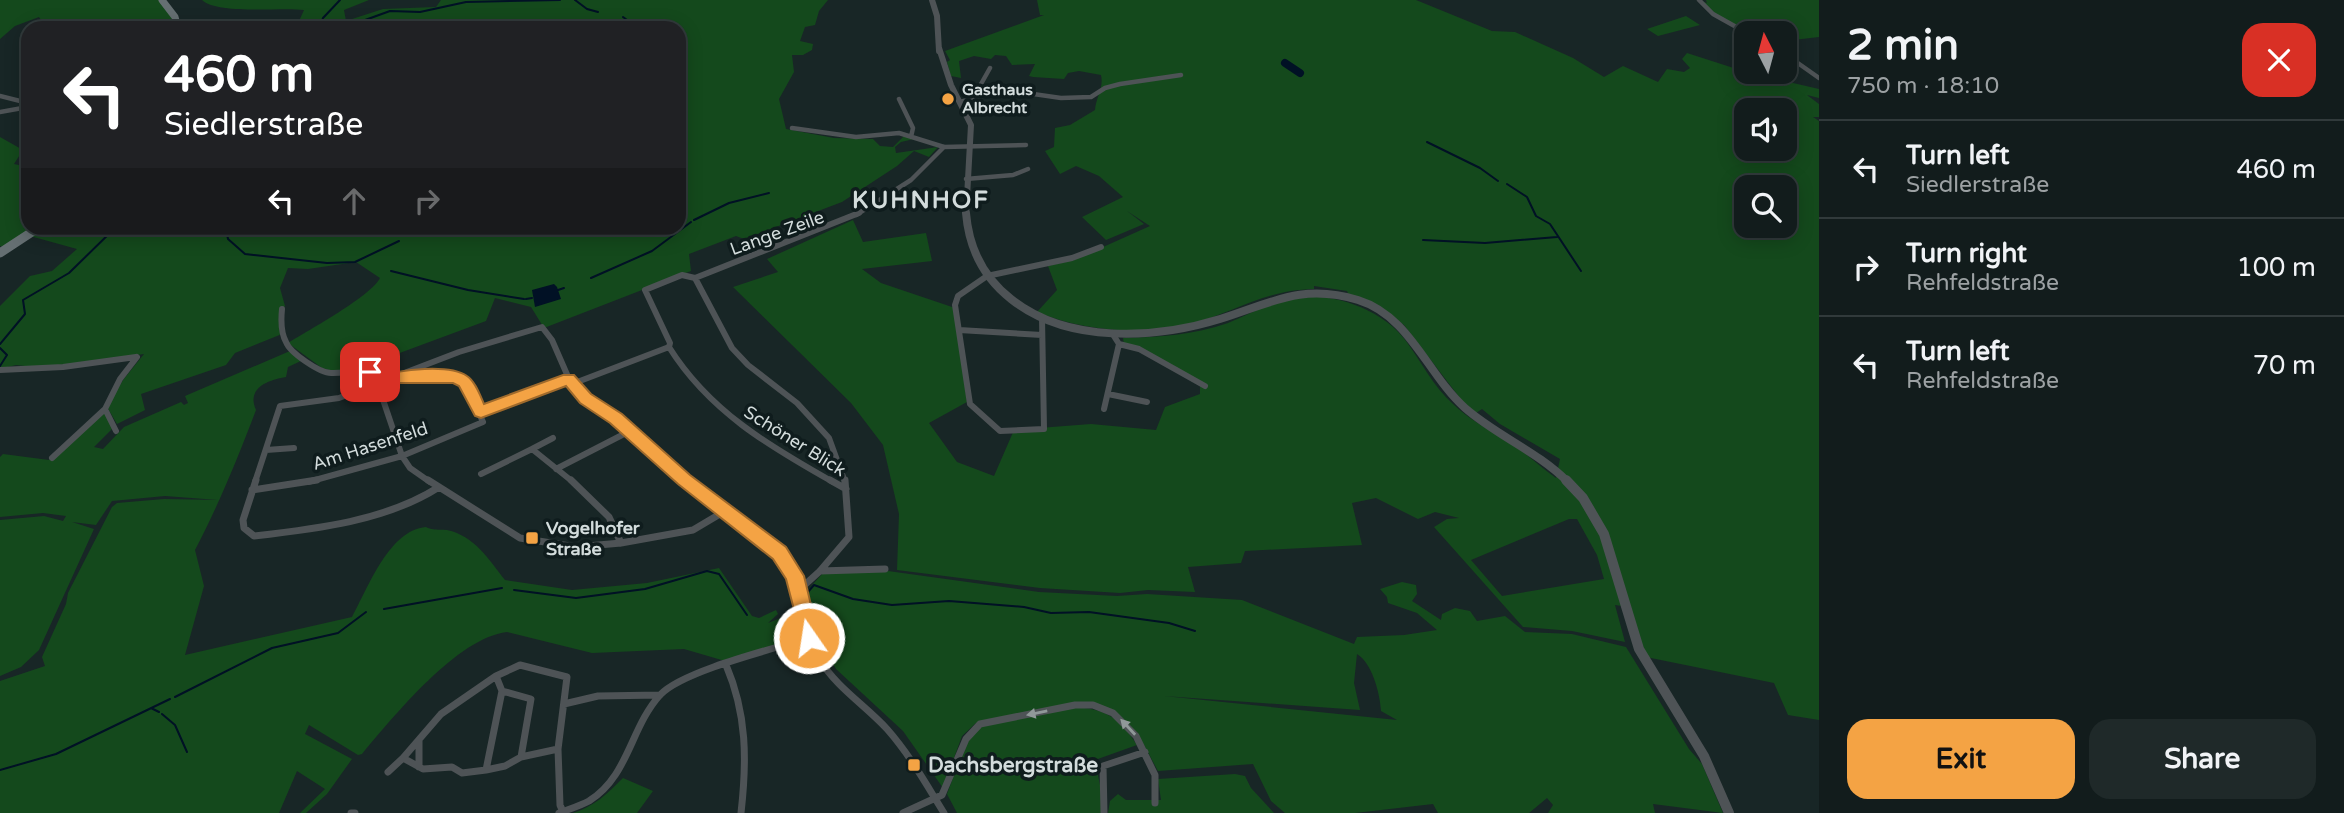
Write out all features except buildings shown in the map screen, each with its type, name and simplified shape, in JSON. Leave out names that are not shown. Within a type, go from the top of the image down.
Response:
[{"type":"main road","points":[[162,0],[176,21]]},
{"type":"main road","points":[[0,253],[27,235]]},
{"type":"street","points":[[932,0],[937,16],[941,64],[971,126],[964,195],[967,233],[976,260],[987,276],[1012,301],[1042,318],[1085,330],[1112,333],[1161,331],[1221,318],[1287,293],[1305,292],[1344,296],[1379,311],[1398,324],[1418,346],[1438,380],[1460,403],[1556,470],[1593,512],[1604,531],[1614,559],[1631,630],[1639,649],[1701,750],[1729,813]]},
{"type":"street","points":[[1699,0],[1713,14],[1734,26]]},
{"type":"street","points":[[939,48],[946,63],[950,83]]},
{"type":"street","points":[[1797,62],[1819,78]]},
{"type":"street","points":[[979,95],[981,84],[990,68]]},
{"type":"street","points":[[960,102],[1005,90],[1061,98],[1091,97],[1120,83],[1181,75]]},
{"type":"street","points":[[0,96],[21,103]]},
{"type":"street","points":[[899,99],[913,128],[911,137]]},
{"type":"street","points":[[0,112],[21,107]]},
{"type":"street","points":[[792,128],[843,136],[899,133],[944,147],[1026,145]]},
{"type":"street","name":"Lange Zeile","points":[[695,278],[850,219],[911,180],[944,147]]},
{"type":"street","points":[[966,179],[1013,174],[1028,169]]},
{"type":"street","points":[[1042,318],[1044,429],[1000,431],[970,404],[955,305],[958,296],[987,276],[1072,258],[1101,247]]},
{"type":"street","name":"Schöner Blick","points":[[695,278],[682,275],[645,290],[670,343],[669,347],[701,390],[736,423],[776,450],[846,489]]},
{"type":"street","points":[[695,278],[732,348],[748,365],[797,403],[829,438],[839,456],[846,489],[849,537],[820,571],[799,590]]},
{"type":"street","points":[[282,309],[281,319],[286,344],[319,370],[329,374],[363,370],[370,372],[402,456],[410,468],[499,526],[531,541],[576,547],[621,543],[693,530],[725,512]]},
{"type":"street","points":[[439,487],[415,501],[387,511],[254,536],[244,528],[243,520],[280,407],[339,398],[459,352],[542,327],[552,340],[570,381],[585,398],[616,418],[684,480],[780,553],[792,571],[799,590],[809,638],[820,660],[840,686],[899,743],[944,813]]},
{"type":"street","points":[[959,330],[1042,335]]},
{"type":"street","points":[[1112,333],[1119,344],[1139,349],[1205,386]]},
{"type":"street","points":[[1104,409],[1119,344]]},
{"type":"street","points":[[397,377],[455,377],[465,382],[481,412],[669,347]]},
{"type":"street","points":[[0,370],[63,367],[136,357],[120,379],[105,409],[52,458]]},
{"type":"street","points":[[1108,394],[1147,402]]},
{"type":"street","points":[[105,409],[117,431]]},
{"type":"street","name":"Am Hasenfeld","points":[[252,490],[313,481],[402,456],[482,425],[484,422],[481,412]]},
{"type":"street","points":[[556,469],[626,433]]},
{"type":"street","points":[[481,474],[553,438]]},
{"type":"street","points":[[267,450],[294,448]]},
{"type":"street","points":[[532,449],[601,509],[620,534],[621,543]]},
{"type":"street","points":[[820,571],[885,569]]},
{"type":"street","points":[[388,772],[442,714],[496,676],[520,665],[567,677],[558,749],[561,813],[589,801],[615,778],[625,762],[643,718],[660,695],[678,680],[809,638]]},
{"type":"street","points":[[726,665],[739,692],[746,718],[741,813]]},
{"type":"street","points":[[486,770],[502,691],[496,676]]},
{"type":"street","points":[[502,691],[531,699],[521,757]]},
{"type":"street","points":[[564,704],[598,696],[660,695]]},
{"type":"street","points":[[903,813],[945,790],[962,742],[969,732],[980,724],[1075,705],[1093,705],[1122,720],[1136,736],[1155,775],[1155,803]]},
{"type":"street","points":[[419,741],[419,766]]},
{"type":"street","points":[[403,758],[424,769],[452,767],[462,773],[505,766],[521,757],[558,749]]},
{"type":"street","points":[[1104,813],[1106,800],[1101,772],[1103,766],[1145,752]]},
{"type":"green space","points":[[0,0],[159,0],[167,8],[173,21],[42,21],[39,17],[21,21],[0,39]]},
{"type":"green space","points":[[202,0],[369,0],[344,10],[346,21],[299,21],[304,10],[235,9],[210,5]]},
{"type":"green space","points":[[441,0],[828,0],[819,11],[815,25],[805,27],[800,41],[813,44],[812,50],[803,55],[792,55],[794,72],[779,99],[786,129],[834,138],[873,139],[880,146],[893,147],[904,136],[914,139],[901,142],[895,147],[896,153],[938,147],[929,157],[914,151],[897,166],[842,202],[744,239],[736,236],[689,254],[691,271],[544,328],[531,307],[495,298],[486,321],[397,354],[392,368],[378,373],[363,367],[333,371],[322,368],[288,343],[365,294],[380,278],[356,262],[308,269],[288,268],[280,288],[285,306],[280,313],[282,334],[235,353],[226,365],[141,394],[145,410],[117,424],[107,407],[123,380],[144,354],[84,363],[34,367],[16,365],[0,369],[0,306],[30,276],[52,271],[77,249],[30,236],[686,235],[686,21],[346,21],[383,9],[436,7]]},
{"type":"green space","points":[[1037,0],[1416,0],[1492,31],[1515,32],[1573,58],[1604,77],[1623,66],[1658,82],[1667,69],[1684,72],[1690,68],[1682,59],[1687,53],[1734,68],[1734,84],[1797,84],[1819,89],[1819,98],[1807,95],[1819,104],[1819,117],[1813,117],[1819,121],[1819,720],[1788,715],[1774,683],[1646,657],[1629,607],[1615,605],[1625,642],[1572,631],[1523,627],[1434,527],[1447,519],[1459,518],[1435,512],[1418,519],[1376,498],[1352,503],[1362,545],[1245,551],[1241,563],[1188,567],[1195,592],[1148,590],[1120,593],[1040,588],[897,570],[899,514],[883,445],[851,403],[733,287],[778,272],[767,259],[853,220],[863,242],[926,233],[932,261],[862,269],[881,283],[955,308],[967,402],[929,423],[957,462],[994,476],[1014,430],[1091,424],[1156,430],[1165,407],[1200,394],[1200,385],[1140,348],[1124,345],[1123,338],[1189,333],[1228,323],[1294,297],[1317,296],[1360,307],[1386,321],[1406,341],[1453,404],[1556,478],[1560,459],[1500,424],[1482,409],[1476,413],[1463,402],[1404,325],[1381,308],[1349,296],[1347,291],[1314,286],[1314,289],[1265,297],[1190,324],[1152,330],[1112,330],[1074,324],[1037,312],[1057,290],[1048,266],[1074,260],[1150,226],[1127,211],[1144,224],[1106,240],[1082,217],[1123,197],[1099,176],[1076,166],[1060,174],[1045,151],[1054,147],[1055,128],[1070,125],[1095,110],[1101,75],[1079,71],[1068,73],[1064,79],[1033,77],[1029,76],[1035,64],[1012,65],[1006,56],[995,55],[991,59],[974,56],[959,61],[961,78],[951,76],[947,62],[950,60],[945,51],[1044,15],[1040,15]],"holes":[[[1569,519],[1577,519],[1597,555],[1604,579],[1502,596],[1471,560]]]},
{"type":"green space","points":[[1706,0],[1819,0],[1819,37],[1797,40],[1797,21],[1734,21],[1734,25],[1701,1],[1707,3]]},
{"type":"green space","points":[[1686,16],[1700,25],[1658,36],[1647,29]]},
{"type":"green space","points":[[0,137],[21,149],[14,164],[21,166],[22,235],[4,247],[0,246]]},
{"type":"green space","points":[[290,351],[303,360],[288,367],[286,377],[272,380],[256,391],[256,410],[220,499],[195,550],[204,586],[185,655],[352,617],[381,562],[391,549],[401,538],[426,527],[447,530],[466,538],[505,580],[572,590],[647,583],[719,568],[752,616],[759,618],[776,610],[778,614],[768,623],[798,611],[803,634],[799,638],[725,661],[684,649],[592,653],[507,632],[488,637],[468,648],[428,681],[362,754],[358,755],[309,725],[305,734],[352,759],[327,794],[306,813],[300,813],[325,789],[297,771],[279,813],[0,813],[0,681],[45,666],[42,657],[66,604],[68,593],[112,507],[117,503],[164,499],[218,500],[165,496],[112,501],[96,525],[72,522],[94,529],[39,650],[21,667],[0,676],[0,520],[44,516],[63,521],[66,516],[43,513],[0,517],[0,457],[3,454],[49,460],[104,412],[113,428],[94,447],[103,449],[124,427],[181,402],[184,405],[188,403],[185,396]]},
{"type":"green space","points":[[888,571],[1039,592],[1117,596],[1147,594],[1242,600],[1354,644],[1357,637],[1404,635],[1437,630],[1417,613],[1388,603],[1387,597],[1380,589],[1402,582],[1416,585],[1417,594],[1412,601],[1441,620],[1442,614],[1455,608],[1470,611],[1477,621],[1505,616],[1525,632],[1572,634],[1626,647],[1689,749],[1702,764],[1723,813],[1653,804],[1655,813],[1548,813],[1553,805],[1547,798],[1529,813],[1438,813],[1433,804],[1355,813],[1285,813],[1271,801],[1253,764],[1158,771],[1137,732],[1095,704],[976,723],[962,736],[943,788],[903,731],[836,669],[819,640],[805,593],[823,573]],"holes":[[[1357,654],[1374,679],[1381,711],[1397,720],[1164,696],[1360,710],[1354,683]]]},
{"type":"green space","points":[[1073,707],[1111,716],[1137,745],[1095,760],[1102,795],[1101,813],[957,813],[947,794],[969,735],[980,727]]},
{"type":"green space","points":[[1235,774],[1245,776],[1251,788],[1274,813],[1108,813],[1110,801],[1118,794],[1126,800],[1161,800],[1158,779]]},
{"type":"green space","points":[[623,778],[653,791],[637,813],[573,813],[594,803]]},
{"type":"water","points":[[554,284],[561,299],[535,307],[532,290]]},
{"type":"waterway","points":[[322,21],[340,0]]},
{"type":"waterway","points":[[362,21],[390,11],[420,12],[466,2],[560,0]]},
{"type":"waterway","points":[[575,0],[587,9],[598,12]]},
{"type":"waterway","points":[[623,17],[628,21]]},
{"type":"waterway","points":[[1285,63],[1300,73]]},
{"type":"waterway","points":[[1427,142],[1480,168],[1498,181]]},
{"type":"waterway","points":[[1507,184],[1527,197],[1536,216],[1550,224],[1581,271]]},
{"type":"waterway","points":[[694,220],[729,203],[769,193]]},
{"type":"waterway","points":[[686,226],[691,222]]},
{"type":"waterway","points":[[0,344],[25,314],[23,300],[69,273],[108,235]]},
{"type":"waterway","points":[[227,235],[228,239],[245,254],[327,263],[355,262],[399,241]]},
{"type":"waterway","points":[[591,278],[652,251],[674,235]]},
{"type":"waterway","points":[[1423,240],[1485,243],[1557,237]]},
{"type":"waterway","points":[[391,271],[468,290],[524,299]]},
{"type":"waterway","points":[[558,290],[564,288]]},
{"type":"waterway","points":[[526,299],[532,298]]},
{"type":"waterway","points":[[0,348],[7,355],[0,366]]},
{"type":"waterway","points":[[514,590],[576,598],[645,589],[707,571],[719,574],[747,615]]},
{"type":"waterway","points":[[807,593],[814,585],[853,599],[892,605],[949,601],[1024,607],[1051,613],[1089,612],[1169,623],[1195,631]]},
{"type":"waterway","points":[[384,609],[502,588]]},
{"type":"waterway","points":[[175,697],[272,648],[338,633],[366,612]]},
{"type":"waterway","points":[[151,708],[170,699]]},
{"type":"waterway","points":[[0,770],[56,754],[151,708]]},
{"type":"waterway","points":[[151,708],[159,712]]},
{"type":"waterway","points":[[162,714],[175,725],[187,752]]},
{"type":"place","name":"Gasthaus Albrecht","points":[[948,99]]},
{"type":"place","name":"Vogelhofer Straße","points":[[532,538]]},
{"type":"place","name":"Dachsbergstraße","points":[[914,765]]},
{"type":"district","name":"KUHNHOF","points":[[921,200]]},
{"type":"route","points":[[370,372],[375,376],[377,385],[397,377],[455,377],[465,382],[481,412],[569,379],[585,398],[616,418],[684,480],[780,553],[795,576],[809,638]]}]
